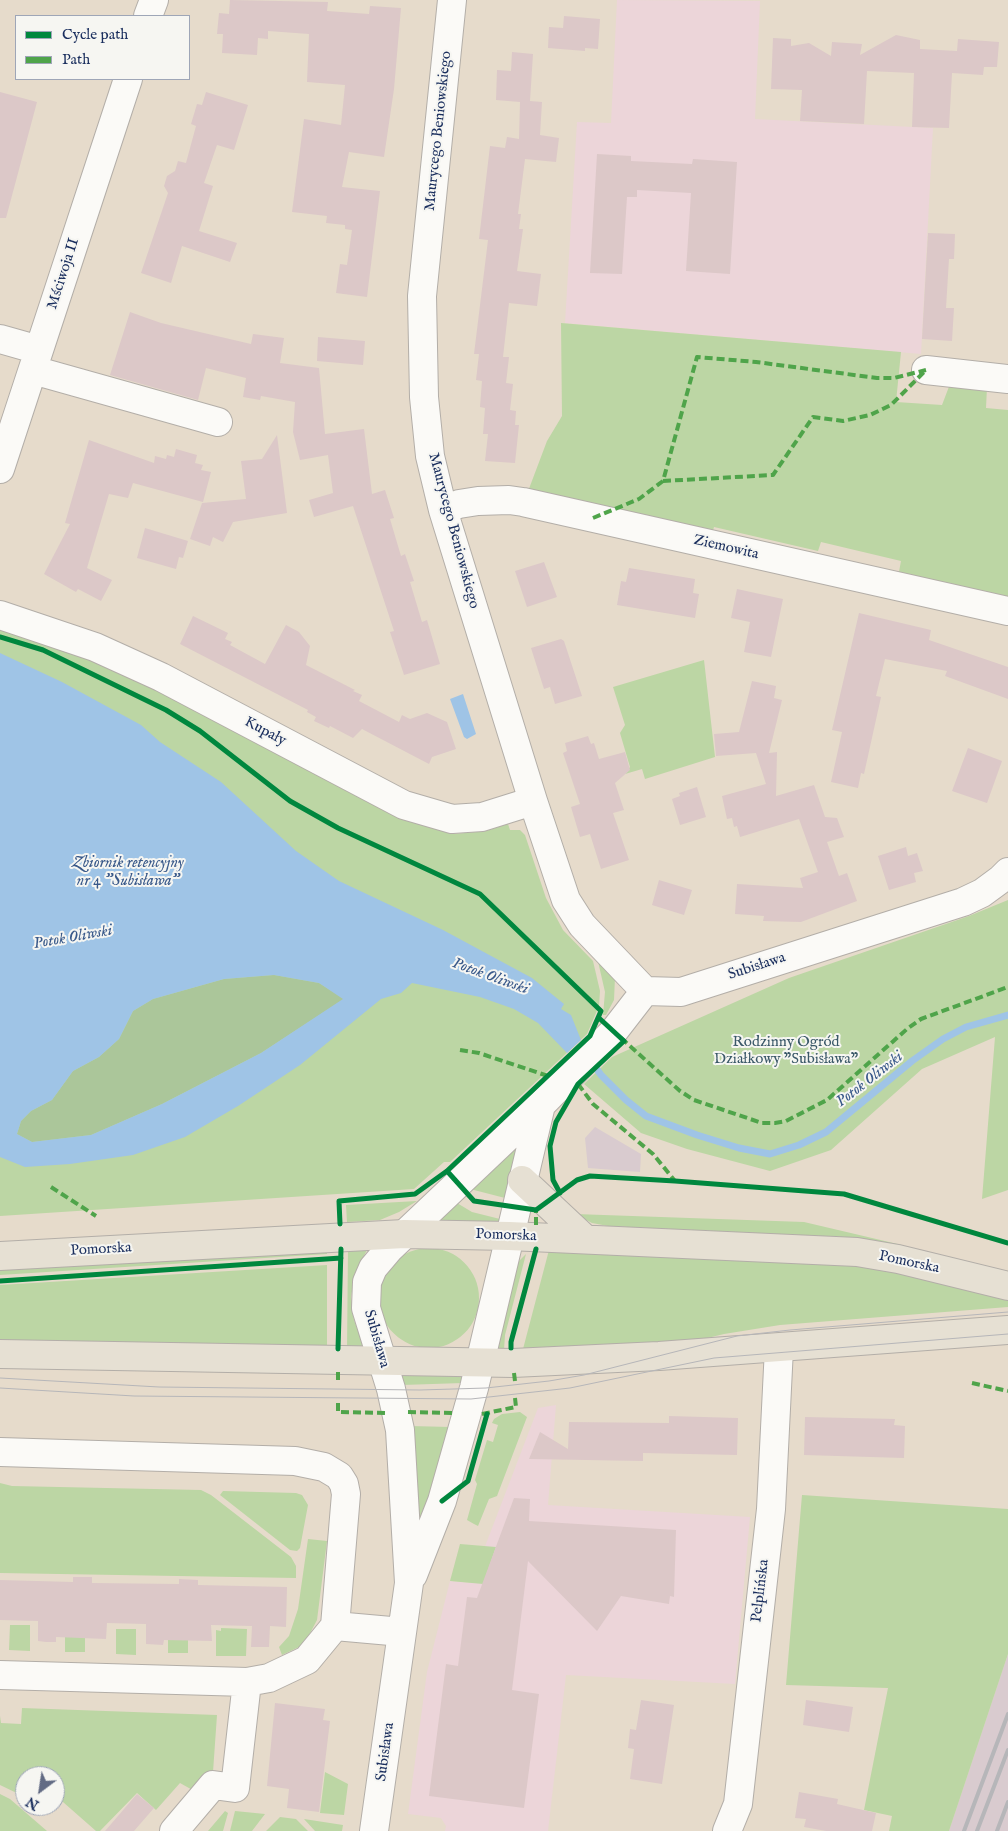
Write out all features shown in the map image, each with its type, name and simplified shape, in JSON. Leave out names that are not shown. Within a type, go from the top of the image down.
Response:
[{"type":"main road","points":[[522,1180],[584,1238]]},
{"type":"main road","name":"Pomorska","points":[[0,1256],[404,1234],[584,1238],[857,1252],[898,1259],[1008,1286]]},
{"type":"main road","points":[[0,1354],[383,1361],[555,1361],[779,1348],[1008,1330]]},
{"type":"street","points":[[148,15],[154,0]]},
{"type":"street","name":"Maurycego Beniowskiego","points":[[452,0],[421,315],[424,397],[429,446],[443,510],[533,801],[566,900],[582,925],[645,991]]},
{"type":"street","name":"Mściwoja II","points":[[0,469],[128,80]]},
{"type":"street","points":[[0,339],[36,360],[218,422]]},
{"type":"street","points":[[926,370],[1008,379]]},
{"type":"street","name":"Ziemowita","points":[[443,510],[458,504],[478,501],[509,500],[523,502],[1008,611]]},
{"type":"street","name":"Kupały","points":[[0,615],[95,647],[161,677],[404,805],[452,819],[482,817],[533,801]]},
{"type":"street","name":"Subisława","points":[[374,1831],[409,1583],[400,1430],[383,1361],[366,1308],[367,1282],[373,1268],[404,1234],[541,1105],[600,1045],[645,991],[681,992],[963,902],[982,893],[1001,880],[1008,872]]},
{"type":"street","name":"Subisława","points":[[409,1583],[442,1501],[480,1362],[541,1105]]},
{"type":"street","name":"Pelplińska","points":[[727,1831],[738,1804],[771,1509],[779,1348]]},
{"type":"street","points":[[0,1452],[295,1461],[324,1467],[339,1476],[344,1484],[346,1494],[335,1626],[307,1660],[269,1678],[247,1682],[0,1675]]},
{"type":"street","points":[[335,1626],[402,1632]]},
{"type":"street","points":[[174,1831],[213,1785],[235,1788],[247,1682]]},
{"type":"shaded area","points":[[617,0],[760,1],[755,119],[933,128],[921,354],[565,323],[577,122],[611,123]]},
{"type":"shaded area","points":[[595,1127],[641,1154],[640,1172],[588,1168],[585,1138]]},
{"type":"shaded area","points":[[556,1405],[548,1505],[750,1517],[735,1684],[566,1675],[548,1831],[445,1831],[446,1826],[441,1818],[408,1814],[427,1672],[450,1581],[471,1583],[538,1408]]},
{"type":"shaded area","points":[[1008,1654],[1008,1831],[949,1831]]},
{"type":"green space","points":[[561,323],[901,352],[896,402],[942,405],[950,384],[987,387],[986,408],[1008,410],[1008,603],[898,577],[901,561],[821,542],[818,551],[714,527],[712,534],[527,494],[547,441],[562,416]]},
{"type":"green space","points":[[0,627],[140,677],[419,823],[454,834],[486,831],[508,824],[510,830],[520,830],[525,835],[546,898],[563,930],[593,961],[600,991],[599,1006],[587,1034],[450,1162],[444,1162],[414,1189],[0,1216]]},
{"type":"green space","points":[[704,660],[715,757],[645,779],[642,769],[625,774],[630,767],[620,733],[625,725],[613,687]]},
{"type":"green space","name":"Rodzinny Ogród Działkowy \"Subisława\"","points":[[1008,900],[1008,1190],[982,1199],[995,1037],[922,1069],[831,1150],[770,1171],[687,1149],[641,1133],[584,1084],[612,1057],[789,978],[969,916]]},
{"type":"green space","points":[[597,957],[615,977],[614,1000],[606,1015],[603,1015],[605,992]]},
{"type":"green space","points":[[274,975],[319,983],[344,999],[261,1053],[162,1104],[91,1135],[32,1142],[17,1134],[21,1121],[31,1111],[52,1100],[73,1071],[99,1057],[119,1039],[133,1011],[153,999],[224,979]]},
{"type":"green space","points":[[515,1148],[517,1149],[505,1198],[472,1188]]},
{"type":"green space","points":[[417,1201],[399,1212],[380,1220],[347,1222],[346,1205]]},
{"type":"green space","points":[[457,1203],[472,1212],[500,1219],[498,1222],[443,1221],[441,1218]]},
{"type":"green space","points":[[575,1214],[804,1222],[906,1246],[842,1237],[608,1226],[592,1223]]},
{"type":"green space","points":[[429,1248],[448,1252],[464,1263],[475,1279],[479,1298],[475,1317],[464,1333],[448,1344],[429,1348],[410,1344],[394,1333],[383,1317],[379,1298],[383,1279],[394,1263],[410,1252]]},
{"type":"green space","points":[[348,1249],[367,1250],[355,1273],[351,1297],[354,1320],[364,1347],[347,1350]]},
{"type":"green space","points":[[327,1250],[327,1254],[0,1275],[0,1269]]},
{"type":"green space","points":[[549,1250],[858,1265],[941,1282],[1008,1299],[1008,1307],[780,1325],[724,1334],[691,1342],[523,1349]]},
{"type":"green space","points":[[526,1254],[505,1335],[504,1350],[500,1350],[498,1347],[514,1273],[518,1262]]},
{"type":"green space","points":[[327,1265],[327,1349],[0,1341],[0,1285]]},
{"type":"green space","points":[[463,1373],[463,1383],[402,1385],[399,1376],[401,1374]]},
{"type":"green space","points":[[520,1412],[527,1417],[497,1496],[489,1499],[478,1526],[467,1520],[477,1484],[475,1480],[487,1440],[493,1442],[498,1425],[492,1423],[494,1419],[502,1414]]},
{"type":"green space","points":[[410,1426],[451,1427],[417,1545]]},
{"type":"green space","points":[[0,1483],[12,1486],[201,1490],[211,1495],[291,1557],[296,1566],[296,1578],[0,1573]]},
{"type":"green space","points":[[223,1491],[296,1493],[302,1495],[308,1505],[300,1548],[297,1551],[290,1550],[220,1495]]},
{"type":"green space","points":[[802,1495],[1008,1509],[1008,1654],[949,1831],[889,1831],[892,1816],[864,1810],[888,1688],[786,1685]]},
{"type":"green space","points":[[308,1539],[327,1541],[317,1620],[308,1637],[299,1647],[282,1655],[279,1647],[289,1636],[298,1609]]},
{"type":"green space","points":[[460,1544],[496,1547],[483,1584],[450,1581]]},
{"type":"green space","points":[[10,1625],[30,1625],[30,1651],[9,1650]]},
{"type":"green space","points":[[65,1627],[85,1627],[85,1652],[65,1652]]},
{"type":"green space","points":[[168,1627],[188,1628],[188,1653],[168,1653]]},
{"type":"green space","points":[[221,1628],[247,1629],[246,1656],[216,1656],[216,1630],[221,1631]]},
{"type":"green space","points":[[116,1629],[136,1629],[136,1655],[116,1654]]},
{"type":"green space","points":[[22,1708],[217,1715],[213,1772],[196,1792],[180,1783],[156,1810],[137,1793],[100,1831],[96,1831],[65,1804],[65,1766],[15,1766],[15,1792],[0,1785],[0,1716],[1,1723],[21,1724]]},
{"type":"green space","points":[[325,1772],[348,1784],[344,1815],[320,1813]]},
{"type":"green space","points":[[0,1794],[15,1803],[15,1816],[30,1816],[47,1831],[0,1831]]},
{"type":"green space","points":[[225,1811],[228,1813],[223,1831],[208,1831]]},
{"type":"green space","points":[[235,1811],[265,1814],[252,1831],[230,1831]]},
{"type":"green space","points":[[280,1817],[296,1819],[308,1831],[266,1831]]},
{"type":"green space","points":[[304,1819],[343,1825],[342,1831],[315,1831]]},
{"type":"water","name":"Zbiornik retencyjny nr 4 \"Subisława\"","points":[[0,653],[62,682],[141,725],[160,742],[221,782],[296,851],[339,881],[443,930],[532,978],[564,1004],[561,1009],[571,1015],[581,1040],[567,1053],[538,1023],[514,1009],[480,997],[412,983],[401,993],[381,999],[300,1065],[238,1106],[185,1137],[133,1155],[70,1164],[25,1167],[0,1157]],"holes":[[[274,975],[319,983],[343,999],[261,1053],[162,1104],[91,1135],[32,1142],[17,1134],[21,1121],[31,1111],[52,1100],[73,1071],[99,1057],[119,1039],[133,1011],[153,999],[224,979]]]},
{"type":"water","points":[[463,694],[476,734],[467,739],[464,737],[450,699]]},
{"type":"building","points":[[230,0],[328,2],[327,11],[369,14],[370,6],[401,8],[394,89],[384,157],[349,152],[342,187],[380,191],[367,297],[336,293],[340,264],[347,265],[352,230],[345,229],[345,225],[326,223],[327,216],[292,212],[304,119],[341,125],[345,85],[307,82],[309,34],[268,31],[268,39],[258,38],[257,55],[222,53],[223,34],[217,34],[219,13],[229,14]]},
{"type":"building","points":[[564,16],[600,19],[598,49],[585,48],[585,51],[548,48],[549,27],[563,28]]},
{"type":"building","points":[[896,35],[920,40],[920,49],[957,51],[958,39],[999,42],[997,67],[984,67],[983,75],[952,73],[949,128],[912,127],[914,73],[867,71],[864,124],[800,121],[802,90],[771,89],[773,38],[791,39],[791,46],[809,43],[831,56],[832,42],[862,44],[860,55]]},
{"type":"building","points":[[512,52],[533,54],[530,101],[542,102],[540,135],[559,138],[556,162],[525,159],[518,214],[521,214],[519,229],[523,229],[517,271],[541,274],[537,306],[509,303],[503,357],[509,357],[506,383],[513,384],[510,410],[516,411],[515,425],[519,425],[515,463],[485,461],[488,434],[483,434],[485,408],[480,407],[482,381],[476,380],[479,354],[474,354],[488,240],[479,239],[490,146],[505,148],[507,137],[519,139],[520,102],[496,100],[497,70],[511,71]]},
{"type":"building","points":[[0,92],[37,102],[6,218],[0,218]]},
{"type":"building","points":[[206,92],[248,105],[234,150],[217,145],[204,183],[213,186],[199,231],[237,243],[230,262],[182,246],[171,283],[141,273],[168,193],[164,186],[167,176],[175,171],[178,161],[186,163],[196,126],[191,124],[197,104],[202,105]]},
{"type":"building","points":[[597,154],[631,156],[631,161],[692,164],[693,159],[737,162],[730,274],[686,271],[691,193],[637,190],[637,197],[627,197],[622,274],[590,273]]},
{"type":"building","points":[[928,233],[955,234],[954,259],[949,259],[946,308],[954,308],[952,341],[922,339]]},
{"type":"building","points":[[130,312],[161,323],[251,344],[253,334],[284,338],[280,363],[319,368],[325,434],[364,429],[372,494],[385,490],[394,518],[390,519],[401,556],[405,554],[414,581],[410,582],[422,622],[427,620],[440,664],[404,675],[390,632],[394,631],[353,506],[314,517],[309,500],[333,493],[328,455],[300,460],[293,432],[295,402],[261,396],[260,400],[243,397],[246,378],[206,368],[198,400],[110,375]]},
{"type":"building","points":[[318,337],[365,341],[363,365],[317,361]]},
{"type":"building","points":[[277,435],[287,513],[233,522],[223,542],[213,537],[210,546],[190,539],[202,503],[246,499],[241,461],[262,459]]},
{"type":"building","points":[[89,440],[154,463],[155,456],[166,459],[167,455],[174,457],[176,449],[197,455],[195,463],[203,465],[201,470],[211,472],[203,502],[133,483],[128,498],[109,494],[87,568],[112,580],[101,601],[78,589],[76,592],[44,574],[70,524],[65,523]]},
{"type":"building","points":[[145,528],[188,541],[183,558],[179,557],[176,569],[137,558]]},
{"type":"building","points":[[544,562],[557,597],[527,607],[515,571]]},
{"type":"building","points":[[629,568],[695,579],[693,593],[699,594],[695,618],[617,605],[621,581],[626,582]]},
{"type":"building","points":[[737,589],[783,599],[771,657],[744,652],[750,622],[731,618]]},
{"type":"building","points":[[859,613],[931,630],[929,640],[1008,667],[1008,699],[945,676],[947,671],[885,659],[876,696],[881,697],[864,774],[861,773],[858,788],[831,782],[842,732],[832,730]]},
{"type":"building","points":[[193,616],[228,633],[225,639],[232,642],[230,645],[265,664],[286,625],[299,632],[310,646],[306,665],[355,690],[353,691],[362,695],[359,701],[399,722],[402,715],[410,719],[427,713],[447,722],[456,749],[432,757],[429,764],[362,729],[353,738],[330,726],[329,728],[314,721],[316,717],[307,712],[308,710],[180,644]]},
{"type":"building","points":[[561,639],[564,641],[582,696],[555,704],[550,687],[544,689],[531,648]]},
{"type":"building","points":[[752,681],[776,686],[774,698],[782,700],[769,753],[777,752],[776,796],[814,785],[825,817],[837,818],[844,837],[827,842],[839,876],[847,873],[857,901],[801,922],[763,921],[764,916],[735,914],[737,884],[803,888],[800,878],[818,872],[799,819],[740,837],[737,826],[734,827],[732,818],[727,819],[722,796],[766,784],[756,753],[716,756],[714,734],[739,732]]},
{"type":"building","points":[[588,736],[591,744],[594,743],[599,759],[625,752],[630,770],[615,783],[624,810],[613,813],[629,860],[601,869],[590,834],[580,837],[571,807],[580,804],[563,753],[567,751],[565,743]]},
{"type":"building","points":[[968,748],[1002,761],[987,803],[952,791]]},
{"type":"building","points":[[697,787],[706,817],[680,825],[672,799],[680,796],[679,793]]},
{"type":"building","points":[[906,847],[908,856],[917,853],[923,871],[914,873],[916,882],[889,890],[878,856]]},
{"type":"building","points":[[659,880],[692,890],[684,915],[652,905]]},
{"type":"building","points":[[669,1416],[738,1418],[737,1455],[643,1453],[643,1461],[529,1459],[540,1432],[568,1449],[569,1422],[669,1423]]},
{"type":"building","points":[[805,1417],[895,1419],[894,1425],[905,1426],[904,1458],[804,1455]]},
{"type":"building","points":[[514,1498],[530,1499],[529,1521],[676,1530],[674,1597],[670,1596],[669,1604],[621,1596],[597,1631],[528,1561],[512,1690],[539,1694],[524,1808],[429,1796],[446,1664],[458,1666],[467,1597],[477,1598]]},
{"type":"building","points":[[73,1577],[92,1577],[92,1583],[179,1584],[179,1579],[198,1580],[198,1585],[287,1587],[286,1627],[270,1626],[269,1647],[251,1647],[252,1626],[211,1625],[212,1641],[164,1640],[163,1645],[146,1644],[146,1624],[107,1623],[106,1639],[56,1637],[56,1642],[46,1642],[38,1641],[38,1621],[0,1620],[0,1580],[73,1582]]},
{"type":"building","points":[[641,1700],[674,1705],[662,1784],[630,1779],[634,1749],[628,1748],[630,1729],[636,1730]]},
{"type":"building","points":[[806,1700],[853,1707],[849,1732],[803,1725]]},
{"type":"building","points":[[275,1703],[325,1709],[323,1720],[330,1721],[319,1812],[287,1808],[289,1789],[267,1786]]},
{"type":"building","points":[[799,1792],[838,1799],[837,1804],[876,1813],[872,1831],[826,1831],[804,1827],[806,1819],[795,1818]]},
{"type":"building","points":[[137,1794],[154,1808],[134,1831],[105,1831]]},
{"type":"waterway","name":"Potok Oliwski","points":[[591,1061],[601,1075],[626,1100],[646,1116],[739,1148],[770,1154],[799,1145],[826,1132],[912,1061],[943,1039],[966,1027],[1008,1015]]},
{"type":"tram line","points":[[0,1378],[159,1387],[420,1390],[486,1388],[584,1375],[737,1336],[1008,1312]]},
{"type":"tram line","points":[[0,1388],[134,1396],[471,1399],[570,1388],[714,1358],[1008,1334]]},
{"type":"railway","points":[[964,1831],[1008,1714]]},
{"type":"railway","points":[[977,1831],[1008,1750]]},
{"type":"railway","points":[[997,1831],[1008,1802]]},
{"type":"marked path","points":[[593,518],[639,499],[663,481],[697,357],[756,362],[877,378],[894,378],[926,370]]},
{"type":"marked path","points":[[663,481],[773,475],[813,417],[843,421],[870,415],[891,405],[926,370]]},
{"type":"marked path","points":[[621,1038],[680,1091],[694,1100],[762,1123],[775,1123],[786,1121],[827,1100],[907,1029],[921,1019],[1008,987]]},
{"type":"marked path","points":[[460,1050],[479,1053],[548,1076]]},
{"type":"marked path","points":[[578,1084],[593,1104],[653,1154],[675,1181]]},
{"type":"marked path","points":[[51,1187],[96,1216]]},
{"type":"marked path","points":[[536,1210],[536,1225]]},
{"type":"marked path","points":[[338,1372],[338,1384]]},
{"type":"marked path","points":[[514,1373],[515,1381]]},
{"type":"marked path","points":[[972,1383],[1008,1391]]},
{"type":"marked path","points":[[482,1414],[516,1407],[515,1398]]},
{"type":"marked path","points":[[338,1403],[338,1412],[386,1413]]},
{"type":"marked path","points":[[408,1412],[454,1413]]},
{"type":"cycle path","points":[[0,637],[43,650],[166,710],[200,731],[290,801],[338,828],[480,894],[601,1011],[590,1036],[447,1171],[415,1194],[339,1201],[340,1224]]},
{"type":"cycle path","points":[[560,1193],[553,1180],[550,1146],[556,1122],[578,1084],[624,1041],[599,1018]]},
{"type":"cycle path","points":[[447,1171],[474,1201],[536,1210],[577,1180],[590,1176],[844,1194],[1008,1243]]},
{"type":"cycle path","points":[[338,1349],[341,1249]]},
{"type":"cycle path","points":[[511,1348],[536,1249]]},
{"type":"cycle path","points":[[0,1281],[341,1258]]},
{"type":"cycle path","points":[[442,1501],[468,1481],[487,1414]]}]
